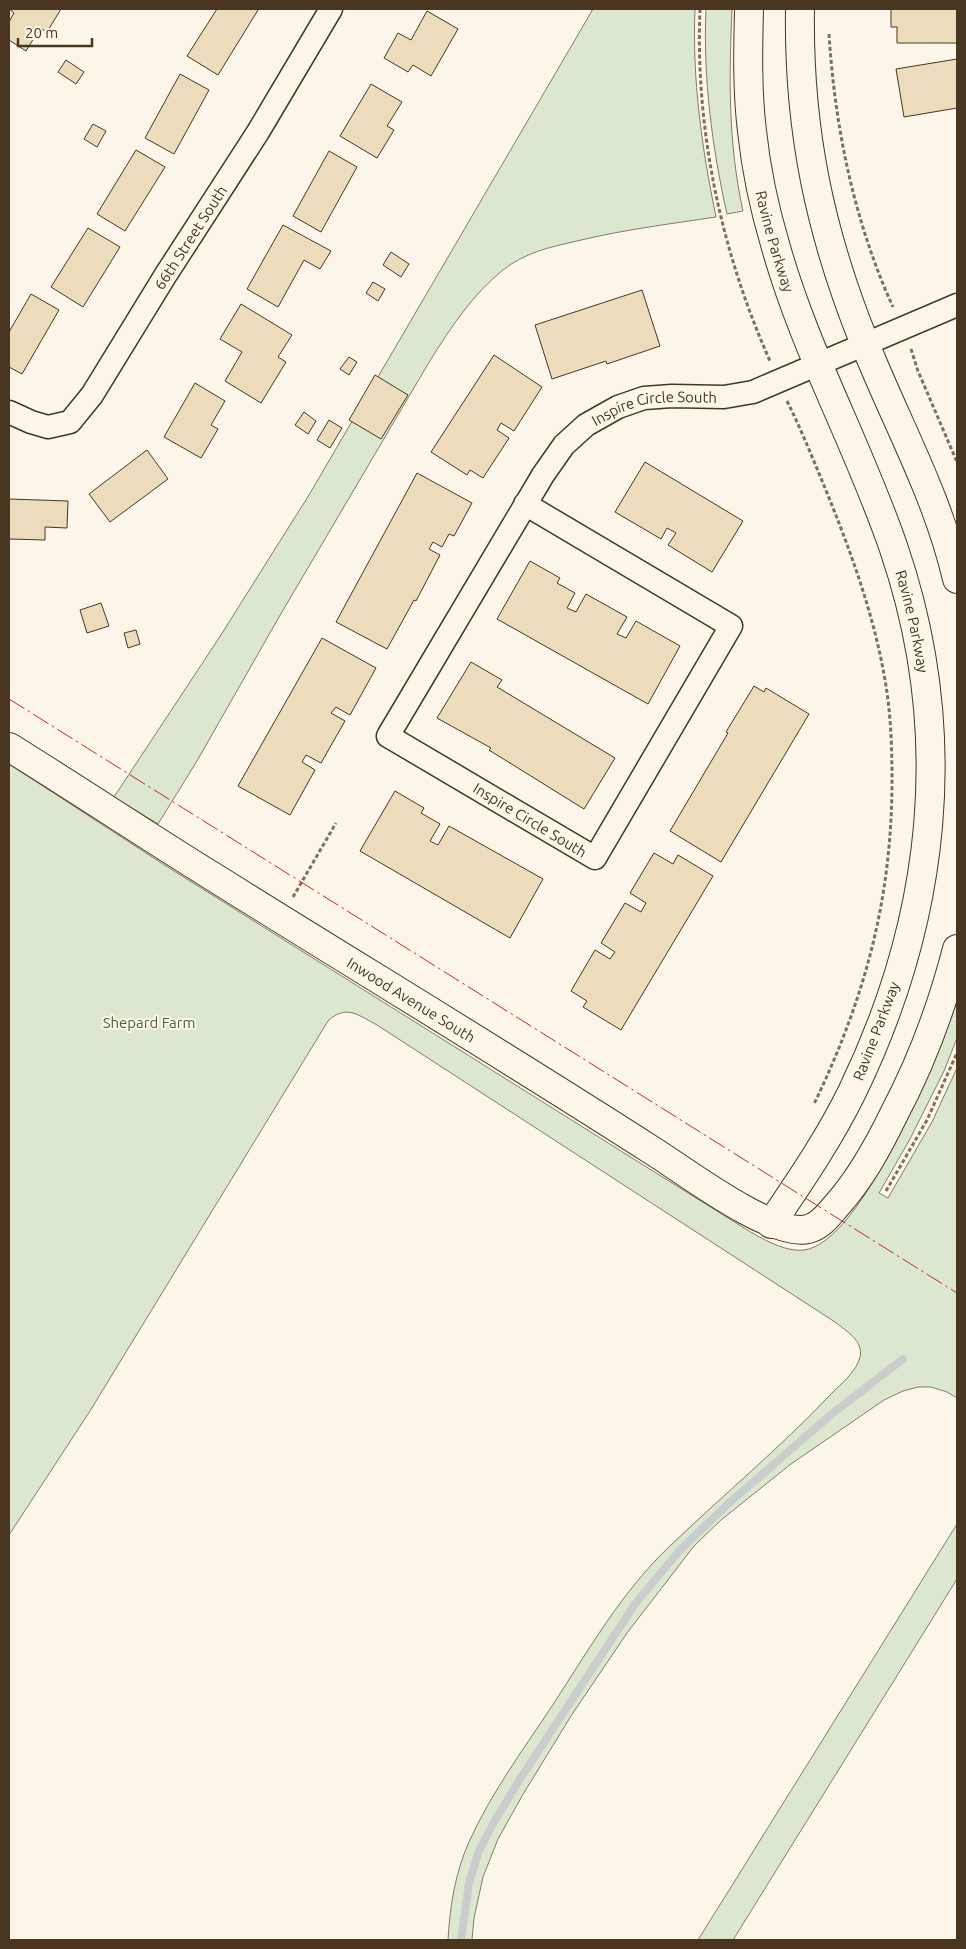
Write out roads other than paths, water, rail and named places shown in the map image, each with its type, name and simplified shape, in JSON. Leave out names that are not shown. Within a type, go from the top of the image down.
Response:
[{"type":"street","name":"66th Street South","points":[[16,416],[48,427],[70,422],[92,395],[165,276],[258,132],[331,9]]},
{"type":"street","name":"Ravine Parkway","points":[[748,9],[749,100],[753,145],[780,261],[794,302],[880,510],[894,549],[913,611],[929,716],[931,749],[931,802],[923,875],[902,963],[887,1006],[843,1109],[804,1175],[771,1224]]},
{"type":"street","points":[[800,9],[802,93],[806,135],[815,188],[833,254],[865,345],[930,494],[947,542],[957,579]]},
{"type":"street","name":"Inspire Circle South","points":[[525,504],[731,626],[595,858],[388,736],[525,504],[550,464],[564,445],[586,425],[618,407],[654,397],[716,397],[746,394],[766,388],[957,305]]},
{"type":"street","name":"Inwood Avenue South","points":[[9,747],[727,1199],[771,1224],[798,1230],[813,1228],[820,1223],[860,1175],[882,1139],[907,1090],[935,1024],[957,949]]},
{"type":"waterway","points":[[461,1940],[469,1883],[479,1851],[520,1779],[635,1604],[680,1550],[729,1503],[833,1413],[903,1359]]},
{"type":"park label","name":"Shepard Farm","points":[[149,1022]]}]
